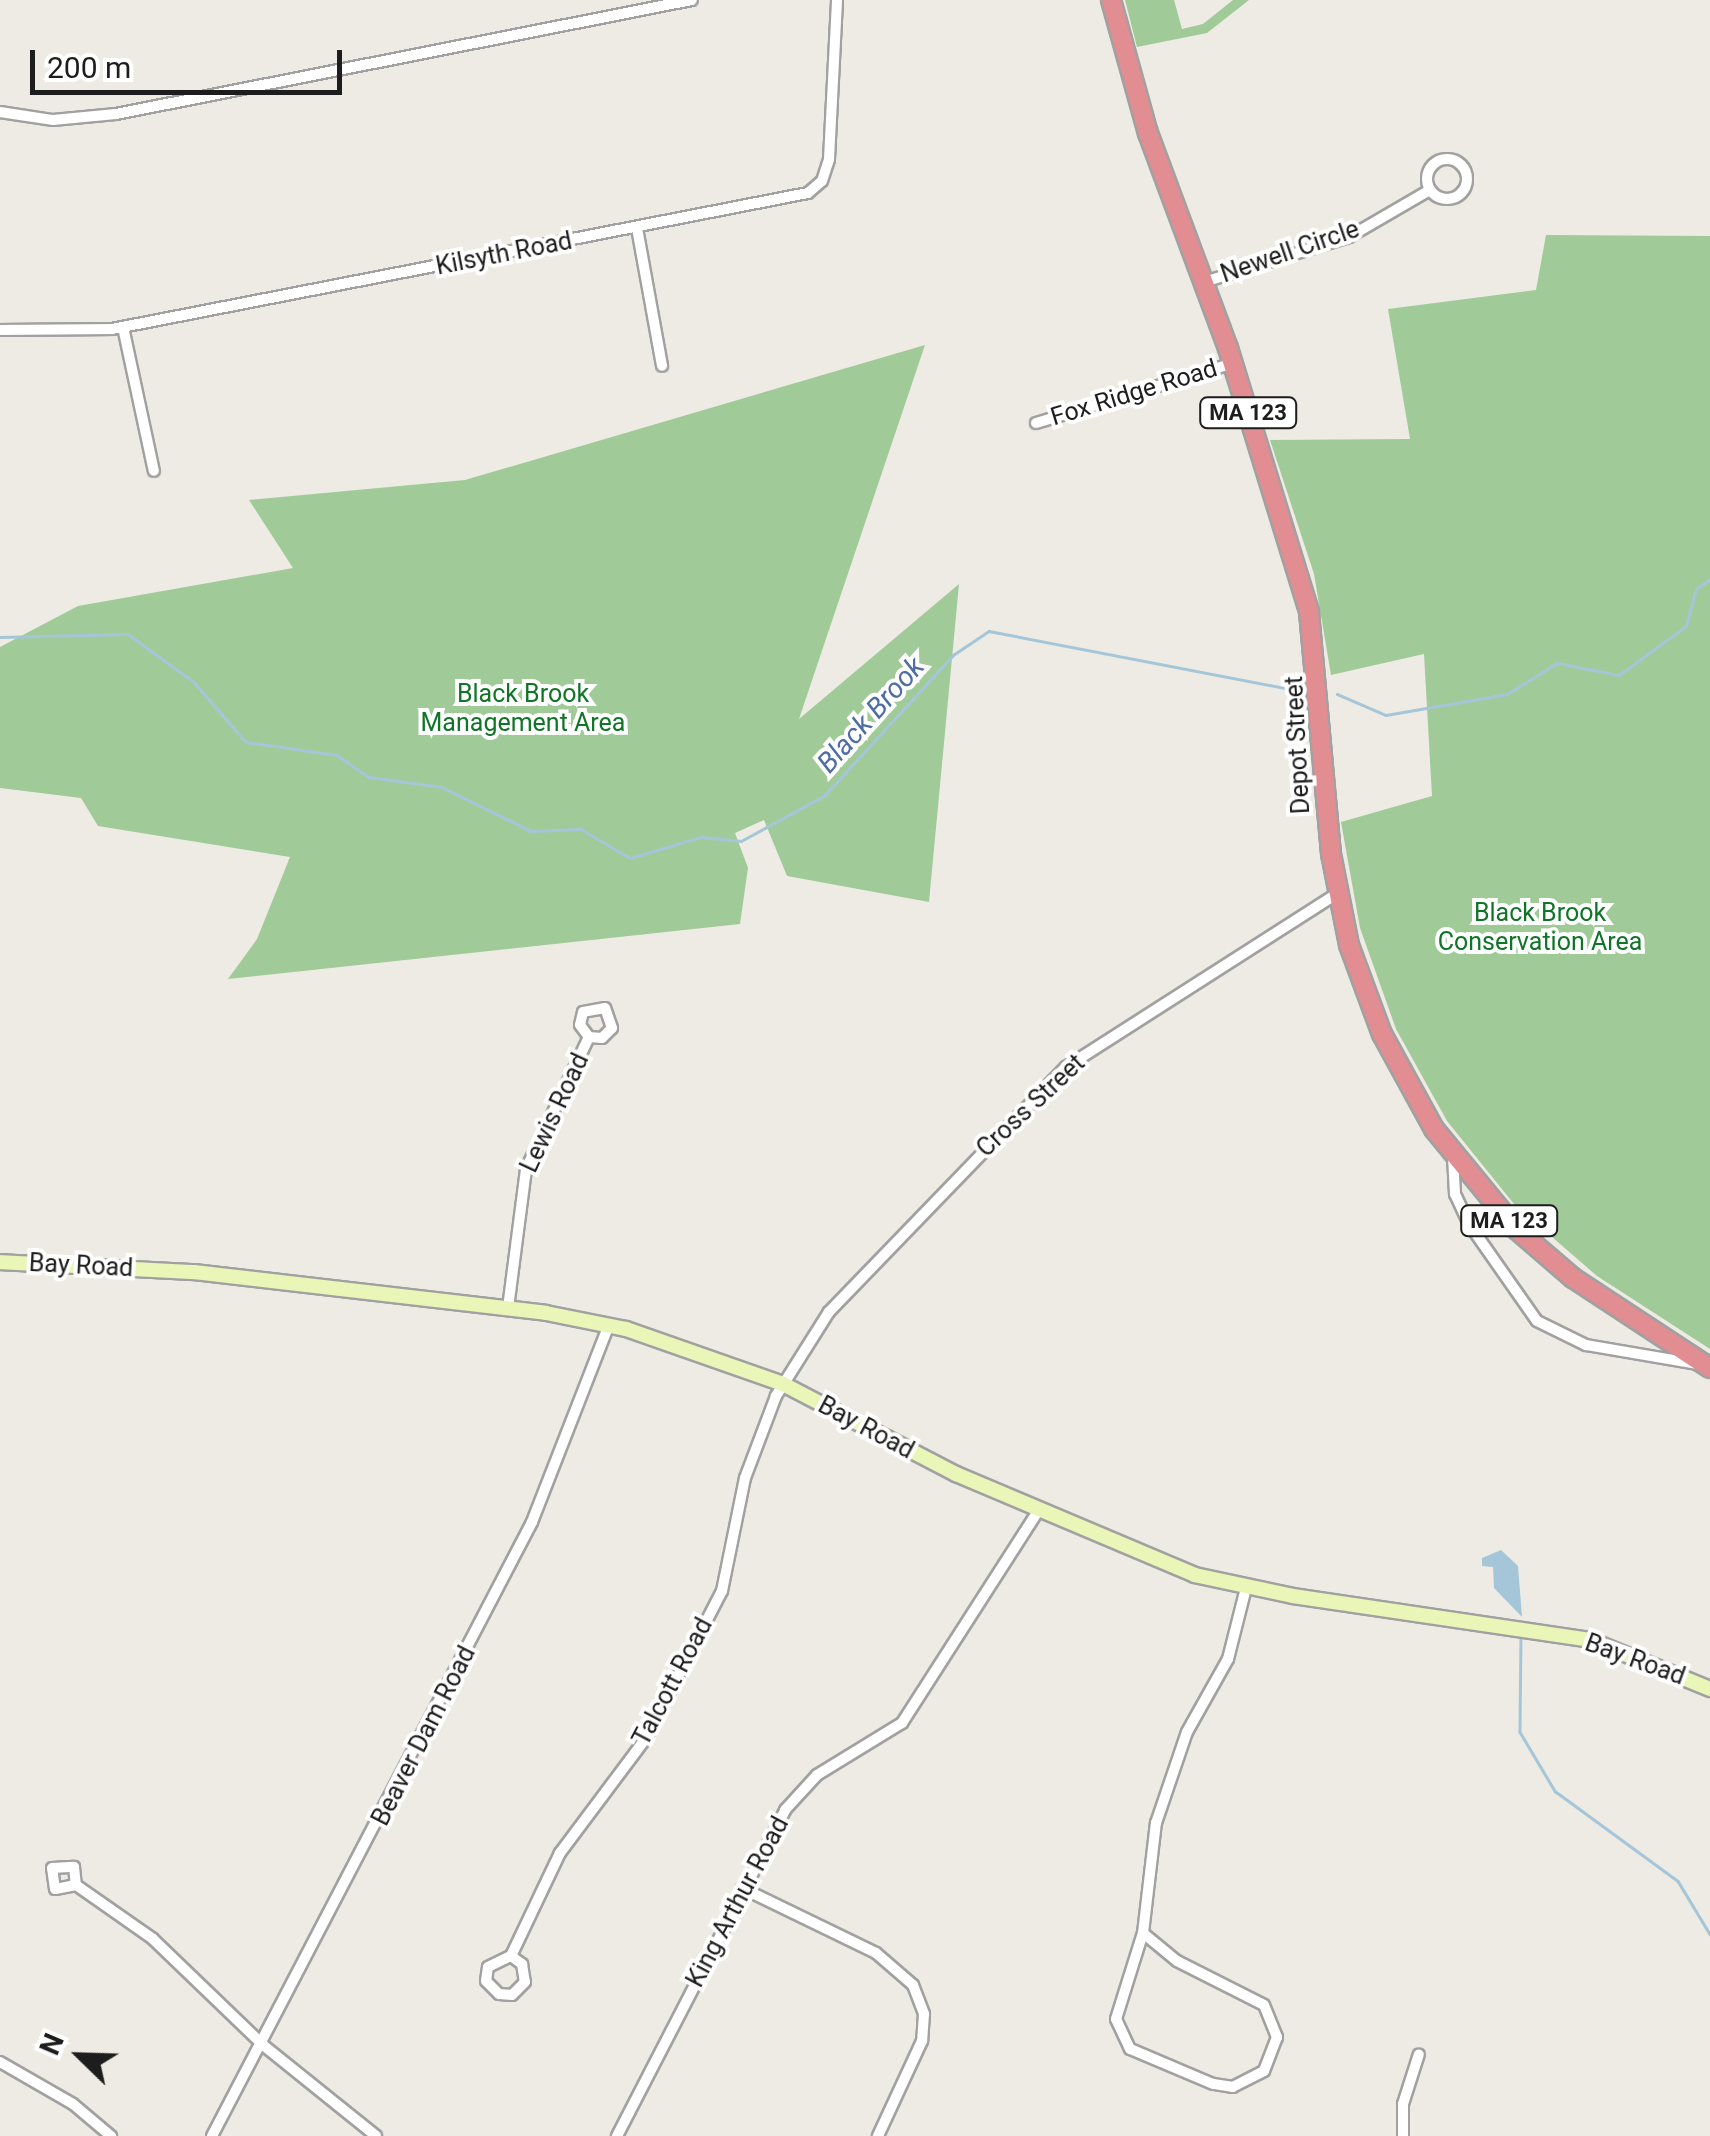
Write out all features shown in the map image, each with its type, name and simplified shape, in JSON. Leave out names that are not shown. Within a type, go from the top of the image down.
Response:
[{"type":"highway","name":"Depot Street","points":[[1110,0],[1148,133],[1233,363],[1316,644],[1338,893],[1374,1017],[1409,1088],[1453,1155],[1554,1263],[1707,1367]]},
{"type":"main road","name":"Bay Road","points":[[0,1262],[194,1272],[508,1308],[609,1325],[782,1384],[1038,1510],[1163,1564],[1246,1588],[1590,1640],[1710,1690]]},
{"type":"street","points":[[0,112],[53,120],[116,114],[692,0]]},
{"type":"street","name":"Kilsyth Road","points":[[0,330],[51,334],[123,327],[637,228],[816,188],[829,159],[837,0]]},
{"type":"street","name":"Newell Circle","points":[[1204,282],[1349,237],[1428,191],[1441,159],[1464,167],[1467,182],[1454,199],[1428,191]]},
{"type":"street","points":[[637,228],[662,366]]},
{"type":"street","points":[[123,327],[154,472]]},
{"type":"street","name":"Fox Ridge Road","points":[[1036,423],[1233,363]]},
{"type":"street","name":"Cross Street","points":[[782,1384],[836,1304],[1066,1066],[1338,893]]},
{"type":"street","name":"Lewis Road","points":[[508,1308],[526,1169],[589,1037]]},
{"type":"street","points":[[1453,1155],[1456,1194],[1469,1224],[1537,1321],[1614,1352],[1707,1367]]},
{"type":"street","name":"Beaver Dam Road","points":[[212,2136],[532,1522],[609,1325]]},
{"type":"street","name":"Talcott Road","points":[[511,1956],[560,1853],[646,1738],[722,1591],[741,1488],[782,1384]]},
{"type":"street","name":"King Arthur Road","points":[[617,2136],[742,1888],[800,1791],[880,1742],[908,1716],[1038,1510]]},
{"type":"street","points":[[1143,1933],[1177,1961],[1264,2005],[1276,2037],[1264,2071],[1233,2086],[1213,2084],[1130,2049],[1116,2019],[1143,1933],[1156,1823],[1187,1732],[1228,1659],[1246,1588]]},
{"type":"street","points":[[76,1886],[153,1939],[262,2045],[376,2136]]},
{"type":"street","points":[[742,1888],[876,1953],[914,1985],[924,2014],[922,2041],[878,2136]]},
{"type":"street","points":[[1403,2136],[1403,2104],[1420,2054]]},
{"type":"street","points":[[0,2062],[74,2104],[111,2136]]},
{"type":"green space","points":[[1125,0],[1174,0],[1182,29],[1203,24],[1233,0],[1249,0],[1207,33],[1137,47]]},
{"type":"green space","name":"Black Brook Conservation Area","points":[[1546,235],[1710,236],[1710,1349],[1597,1276],[1514,1204],[1447,1121],[1396,1029],[1360,928],[1341,822],[1432,796],[1424,654],[1331,675],[1314,574],[1270,440],[1410,439],[1388,309],[1536,290]]},
{"type":"green space","name":"Black Brook Management Area","points":[[925,345],[799,719],[959,584],[929,902],[787,876],[764,820],[735,833],[748,868],[740,924],[228,979],[257,939],[290,857],[98,826],[81,798],[0,788],[0,647],[78,606],[293,568],[249,500],[465,480]]},
{"type":"water","points":[[1501,1550],[1518,1566],[1522,1617],[1494,1588],[1493,1567],[1482,1566],[1482,1558]]},
{"type":"waterway","name":"Black Brook","points":[[1337,694],[1386,715],[1507,694],[1557,663],[1619,675],[1686,626],[1696,589],[1710,579]]},
{"type":"waterway","name":"Black Brook","points":[[0,637],[128,634],[194,682],[246,742],[337,755],[369,777],[442,787],[531,831],[581,829],[630,858],[701,837],[741,841],[824,796],[953,655],[989,631],[1300,691]]},
{"type":"waterway","points":[[1521,1635],[1520,1732],[1555,1791],[1678,1881],[1710,1934]]}]
